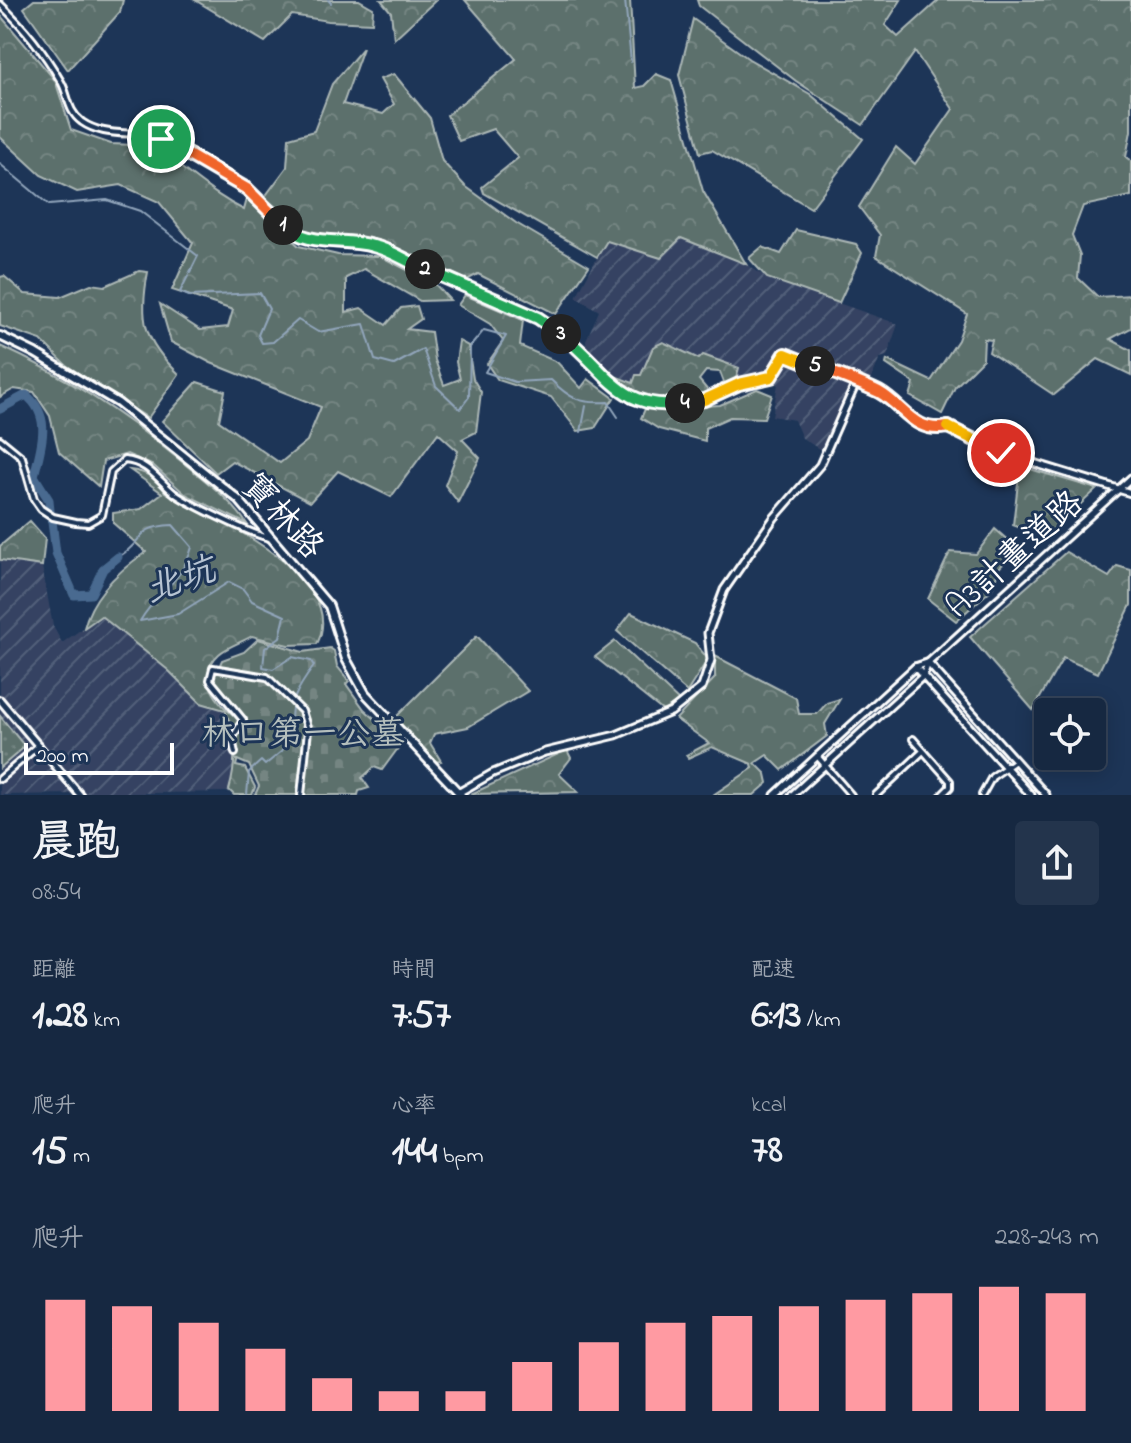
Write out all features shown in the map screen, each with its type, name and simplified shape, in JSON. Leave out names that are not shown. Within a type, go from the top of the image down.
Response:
[{"type":"main road","name":"寶林路","points":[[0,336],[35,353],[118,403],[230,492],[312,582],[329,606],[346,659],[365,693],[459,794]]},
{"type":"street","points":[[0,4],[41,51],[63,83],[68,104],[82,122],[113,133],[161,139],[187,152],[247,189],[283,225],[303,238],[370,245],[386,250],[538,318],[587,354],[632,400],[657,404],[704,400],[739,384],[771,377],[785,354],[882,394],[916,423],[932,429],[952,428],[1001,453],[1131,493]]},
{"type":"street","points":[[459,794],[493,773],[545,752],[616,735],[671,712],[702,687],[711,660],[708,633],[724,590],[774,518],[820,465],[856,383]]},
{"type":"street","points":[[0,439],[22,457],[34,499],[53,517],[88,523],[102,515],[116,463],[135,461],[158,475],[175,494],[270,538]]},
{"type":"street","name":"A3計畫道路","points":[[928,663],[1131,478]]},
{"type":"street","points":[[775,795],[915,667],[928,663]]},
{"type":"street","points":[[792,795],[923,676],[928,663]]},
{"type":"street","points":[[928,663],[1046,795]]},
{"type":"street","points":[[915,667],[1031,795]]},
{"type":"street","points":[[235,753],[232,739],[243,720],[221,698],[210,680],[213,668],[267,677],[308,722],[301,795]]},
{"type":"street","points":[[0,700],[80,795]]},
{"type":"street","points":[[913,739],[950,781],[950,787],[942,795]]},
{"type":"street","points":[[0,779],[39,745]]},
{"type":"street","points":[[876,795],[922,752]]},
{"type":"street","points":[[817,756],[851,795]]},
{"type":"street","points":[[982,795],[992,777],[1015,761]]},
{"type":"shaded area","points":[[681,238],[746,264],[767,278],[898,324],[887,356],[880,358],[866,391],[852,385],[825,448],[819,449],[802,438],[794,420],[772,416],[778,384],[770,378],[734,386],[739,368],[699,359],[663,342],[653,347],[641,375],[633,383],[616,375],[612,380],[586,350],[586,340],[599,311],[576,297],[606,241],[661,258]]},
{"type":"shaded area","points":[[0,560],[42,566],[53,626],[62,643],[101,615],[168,670],[201,703],[224,710],[246,723],[229,792],[0,795]]},
{"type":"green space","points":[[34,0],[123,0],[120,12],[68,70],[24,8]]},
{"type":"green space","points":[[195,0],[359,0],[373,8],[372,23],[292,15],[265,42]]},
{"type":"green space","points":[[381,0],[436,0],[394,39],[391,12]]},
{"type":"green space","points":[[465,0],[630,0],[635,88],[644,86],[656,74],[671,80],[703,191],[746,264],[681,238],[661,258],[607,241],[597,257],[484,193],[482,187],[518,158],[493,129],[459,141],[447,115],[516,59]]},
{"type":"green space","points":[[697,0],[901,0],[885,25],[898,37],[939,0],[1131,0],[1131,131],[1126,157],[1131,161],[1131,196],[1083,206],[1072,235],[1080,255],[1078,278],[1098,297],[1131,295],[1131,328],[1110,339],[1131,350],[1131,375],[1098,359],[1054,395],[989,352],[992,340],[984,339],[983,359],[955,387],[942,414],[910,396],[914,383],[886,364],[887,360],[931,381],[958,340],[967,314],[876,256],[880,235],[859,207],[896,147],[915,164],[953,109],[915,52],[863,125],[796,81],[699,6]]},
{"type":"green space","points":[[0,15],[55,80],[71,130],[111,144],[158,146],[170,151],[168,158],[205,186],[244,210],[247,199],[299,246],[338,255],[380,256],[435,284],[450,300],[420,301],[364,269],[346,278],[346,312],[361,308],[386,325],[401,308],[417,306],[421,319],[407,329],[431,332],[435,360],[444,385],[460,379],[456,362],[459,341],[468,346],[473,379],[481,392],[476,432],[462,439],[480,458],[458,502],[445,485],[458,451],[438,433],[391,497],[338,471],[310,502],[232,461],[216,473],[162,421],[197,382],[225,391],[219,421],[280,463],[307,441],[321,407],[211,363],[171,342],[160,304],[200,330],[228,327],[233,310],[172,290],[193,243],[159,202],[121,185],[77,192],[41,175],[0,137]]},
{"type":"green space","points":[[693,19],[749,59],[810,94],[863,139],[811,208],[712,150],[700,153],[679,75]]},
{"type":"green space","points":[[363,48],[343,104],[383,114],[394,104],[380,79],[394,74],[430,118],[442,161],[465,186],[516,223],[589,266],[556,314],[478,274],[467,280],[388,244],[314,236],[264,198],[287,167],[289,138],[314,131],[332,84]]},
{"type":"green space","points":[[796,230],[856,244],[862,253],[839,303],[767,278],[749,258],[762,247],[781,254]]},
{"type":"green space","points":[[139,271],[148,272],[144,316],[151,339],[179,374],[148,418],[66,365],[41,340],[0,326],[0,277],[4,276],[25,294],[60,297],[91,284],[105,286]]},
{"type":"green space","points":[[465,295],[523,320],[520,346],[557,362],[581,388],[588,379],[614,398],[595,428],[578,431],[551,397],[498,380],[487,364],[503,341],[490,324],[458,305]]},
{"type":"green space","points":[[663,342],[699,359],[703,355],[739,368],[734,386],[725,385],[720,372],[706,371],[699,380],[710,393],[694,401],[659,405],[630,398],[612,380],[612,375],[633,383],[636,375],[641,375],[653,347]]},
{"type":"green space","points":[[0,346],[71,383],[139,428],[216,490],[247,524],[185,494],[154,466],[127,454],[103,461],[99,487],[59,452],[50,416],[34,392],[14,389],[0,397]]},
{"type":"green space","points":[[757,389],[772,395],[764,418],[730,417],[705,428],[705,441],[659,429],[641,418],[645,409],[720,405]]},
{"type":"green space","points":[[1020,466],[1097,489],[1045,537],[1013,525]]},
{"type":"green space","points":[[130,470],[150,476],[165,492],[213,516],[271,552],[296,572],[314,595],[322,619],[317,644],[288,645],[252,636],[222,651],[211,663],[210,683],[214,693],[228,711],[246,723],[236,766],[245,768],[255,787],[252,795],[234,795],[229,790],[234,749],[225,710],[201,703],[168,670],[101,616],[84,628],[100,594],[126,567],[146,552],[113,523],[113,513],[141,509],[162,493]]},
{"type":"green space","points":[[30,521],[45,538],[42,566],[0,560],[0,546]]},
{"type":"green space","points":[[995,529],[1018,549],[999,568],[992,589],[956,621],[928,599],[950,552],[976,554]]},
{"type":"green space","points":[[1066,552],[1109,577],[1117,566],[1131,570],[1131,605],[1098,673],[1063,658],[1040,698],[1034,698],[1033,710],[970,637]]},
{"type":"green space","points":[[631,613],[695,643],[708,659],[687,692],[617,631]]},
{"type":"green space","points":[[477,636],[528,691],[468,727],[434,734],[430,743],[441,761],[434,762],[395,718]]},
{"type":"green space","name":"林口第一公墓","points":[[258,639],[303,652],[330,648],[334,651],[337,666],[349,681],[346,684],[364,709],[394,736],[399,747],[382,770],[374,767],[362,778],[369,788],[359,791],[358,795],[255,795],[259,786],[249,765],[235,759],[234,731],[241,716],[224,701],[212,682],[222,660],[244,652]]},
{"type":"green space","points":[[615,641],[679,701],[663,711],[595,657]]},
{"type":"green space","points":[[715,656],[796,698],[799,714],[817,714],[827,703],[840,699],[825,724],[827,736],[782,770],[767,755],[755,763],[766,774],[768,783],[754,795],[713,795],[753,768],[752,764],[712,747],[688,758],[686,755],[709,743],[676,719],[715,678]]},
{"type":"green space","points":[[0,716],[23,744],[22,749],[0,768]]},
{"type":"green space","points":[[567,750],[571,758],[559,774],[578,792],[471,794]]},
{"type":"waterway","points":[[328,0],[331,3]]},
{"type":"waterway","points":[[625,0],[631,62]]},
{"type":"waterway","points":[[0,164],[49,205],[107,200],[140,211],[198,256],[180,292],[189,296],[260,293],[269,309],[258,335],[262,343],[273,342],[298,320],[318,332],[364,324],[375,360],[394,365],[423,349],[436,386],[460,409],[469,397],[470,347],[484,330],[506,336],[485,372],[515,382],[551,380],[576,399],[608,402],[618,417]]},
{"type":"waterway","name":"北坑","points":[[0,409],[26,395],[40,413],[43,432],[34,476],[49,500],[50,511]]},
{"type":"waterway","points":[[581,432],[586,406]]},
{"type":"waterway","name":"北坑","points":[[52,521],[56,553],[74,595],[91,594],[103,569],[118,557]]},
{"type":"waterway","name":"北坑","points":[[118,557],[145,532],[173,525],[192,547],[188,559],[140,621],[178,614],[229,582],[243,589],[252,601],[285,616],[280,637],[265,648],[263,667],[273,669],[292,657],[311,661],[314,666],[295,697],[291,712],[292,731],[282,751],[265,765],[261,761],[249,772],[247,795]]},
{"type":"route","points":[[161,139],[225,173],[264,204],[283,225],[303,238],[370,245],[386,250],[538,318],[587,354],[632,400],[657,404],[704,400],[739,384],[771,377],[777,372],[785,354],[879,392],[916,423],[932,429],[952,428],[1001,453]]}]
